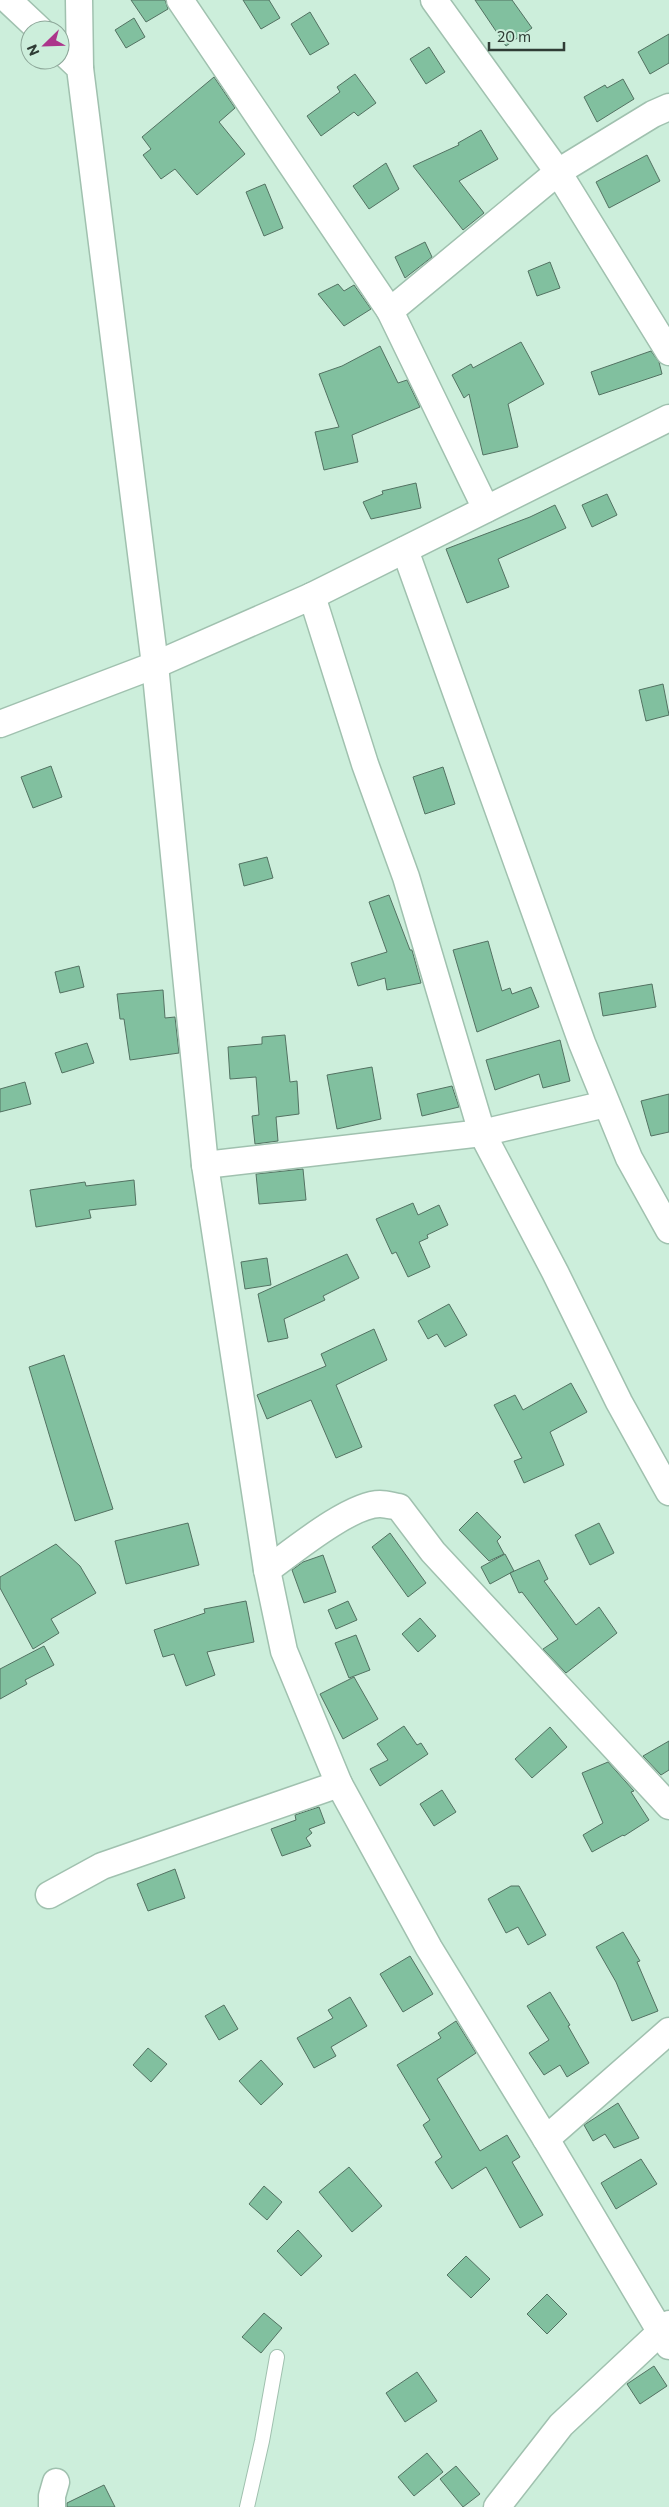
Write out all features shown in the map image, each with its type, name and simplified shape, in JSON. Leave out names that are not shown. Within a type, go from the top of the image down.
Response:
[{"type":"street","points":[[8,0],[29,20]]},
{"type":"street","points":[[79,0],[80,68],[155,665],[205,1165],[267,1570],[284,1651],[339,1784],[429,1948],[666,2334],[562,2425],[497,2507]]},
{"type":"street","points":[[180,0],[390,311],[486,509]]},
{"type":"street","points":[[434,0],[558,172],[669,352]]},
{"type":"street","points":[[70,58],[80,68]]},
{"type":"street","points":[[390,311],[558,172],[653,114],[669,107]]},
{"type":"street","points":[[0,724],[155,665],[312,596],[669,418]]},
{"type":"street","points":[[405,550],[514,859],[606,1104],[630,1158],[669,1230]]},
{"type":"street","points":[[312,596],[365,764],[406,877],[482,1133],[559,1280],[619,1402],[669,1492]]},
{"type":"street","points":[[205,1165],[482,1133],[606,1104]]},
{"type":"street","points":[[267,1570],[326,1528],[355,1512],[379,1504],[399,1507],[433,1552],[669,1806]]},
{"type":"street","points":[[49,1894],[102,1866],[339,1784]]},
{"type":"street","points":[[546,2138],[669,2030]]},
{"type":"street","points":[[52,2507],[52,2496],[56,2482]]},
{"type":"lane","points":[[247,2507],[262,2441],[276,2357]]},
{"type":"building","points":[[131,0],[165,0],[168,9],[146,22]]},
{"type":"building","points":[[243,0],[269,0],[280,18],[261,29]]},
{"type":"building","points":[[475,0],[512,0],[532,28],[506,46]]},
{"type":"building","points":[[310,12],[329,44],[310,55],[291,24]]},
{"type":"building","points":[[134,18],[145,37],[126,48],[115,30]]},
{"type":"building","points":[[669,34],[669,63],[650,74],[638,52]]},
{"type":"building","points":[[429,47],[445,72],[426,84],[410,59]]},
{"type":"building","points":[[355,74],[376,103],[358,116],[354,112],[321,136],[307,116],[340,92],[337,87]]},
{"type":"building","points":[[214,77],[235,108],[219,122],[245,154],[197,195],[175,169],[161,179],[143,155],[151,149],[142,137]]},
{"type":"building","points":[[623,79],[634,99],[597,122],[584,97],[605,85],[607,88]]},
{"type":"building","points":[[481,130],[498,159],[459,181],[484,213],[463,230],[413,166],[459,145],[458,143]]},
{"type":"building","points":[[647,155],[660,181],[609,208],[596,182]]},
{"type":"building","points":[[386,163],[399,189],[369,209],[353,186]]},
{"type":"building","points":[[265,184],[283,228],[264,236],[246,192]]},
{"type":"building","points":[[425,242],[432,257],[405,278],[395,257]]},
{"type":"building","points":[[550,262],[560,288],[537,296],[528,271]]},
{"type":"building","points":[[338,284],[344,291],[354,285],[371,309],[344,326],[318,294]]},
{"type":"building","points":[[521,342],[544,384],[508,404],[518,447],[483,455],[469,394],[464,398],[452,375],[471,364],[473,368]]},
{"type":"building","points":[[380,346],[398,383],[407,380],[420,407],[352,435],[358,462],[324,470],[315,432],[339,427],[319,374],[342,366]]},
{"type":"building","points":[[651,351],[659,362],[662,374],[599,395],[591,372]]},
{"type":"building","points":[[416,483],[421,508],[371,519],[363,502],[383,494],[382,491]]},
{"type":"building","points":[[607,494],[617,515],[592,527],[582,505]]},
{"type":"building","points":[[555,505],[566,528],[498,559],[509,587],[467,603],[446,549],[530,517]]},
{"type":"building","points":[[663,684],[669,715],[646,721],[639,690]]},
{"type":"building","points":[[51,766],[62,797],[33,808],[21,777]]},
{"type":"building","points":[[443,767],[455,804],[425,814],[413,777]]},
{"type":"building","points":[[267,857],[273,878],[244,886],[239,864]]},
{"type":"building","points":[[389,895],[410,950],[412,950],[421,983],[387,990],[385,978],[358,986],[351,963],[387,952],[369,902]]},
{"type":"building","points":[[488,941],[502,991],[510,988],[512,994],[531,987],[539,1007],[477,1032],[453,950]]},
{"type":"building","points":[[79,966],[84,987],[60,993],[55,972]]},
{"type":"building","points":[[652,984],[656,1007],[603,1016],[599,993]]},
{"type":"building","points":[[163,990],[165,1018],[175,1017],[179,1053],[130,1060],[124,1019],[120,1019],[117,994]]},
{"type":"building","points":[[285,1035],[290,1082],[297,1081],[299,1114],[276,1117],[278,1141],[255,1144],[252,1116],[259,1115],[256,1077],[230,1079],[228,1047],[262,1044],[262,1037]]},
{"type":"building","points":[[560,1040],[570,1081],[543,1088],[539,1074],[495,1090],[486,1060]]},
{"type":"building","points":[[87,1043],[94,1063],[62,1073],[55,1053]]},
{"type":"building","points":[[372,1067],[381,1119],[337,1129],[327,1075]]},
{"type":"building","points":[[25,1082],[31,1104],[0,1112],[0,1089]]},
{"type":"building","points":[[452,1086],[459,1107],[422,1116],[417,1094]]},
{"type":"building","points":[[669,1094],[669,1132],[651,1136],[641,1101]]},
{"type":"building","points":[[303,1169],[306,1200],[259,1204],[256,1174]]},
{"type":"building","points":[[134,1180],[136,1205],[89,1210],[91,1218],[36,1227],[30,1190],[85,1182],[86,1186]]},
{"type":"building","points":[[413,1203],[418,1215],[439,1205],[448,1225],[427,1235],[428,1238],[419,1242],[430,1267],[408,1277],[396,1252],[392,1254],[376,1219]]},
{"type":"building","points":[[347,1254],[359,1278],[323,1296],[325,1300],[284,1319],[288,1338],[268,1342],[258,1294]]},
{"type":"building","points":[[267,1258],[271,1285],[245,1289],[241,1262]]},
{"type":"building","points":[[449,1304],[467,1335],[445,1347],[437,1334],[428,1339],[418,1321]]},
{"type":"building","points":[[374,1329],[387,1360],[336,1385],[362,1447],[336,1458],[311,1400],[267,1419],[257,1395],[326,1366],[321,1354]]},
{"type":"building","points":[[64,1355],[113,1509],[75,1521],[29,1367]]},
{"type":"building","points":[[571,1383],[587,1412],[550,1432],[564,1465],[524,1483],[514,1461],[522,1458],[494,1405],[515,1395],[523,1410]]},
{"type":"building","points":[[477,1512],[501,1537],[497,1541],[504,1554],[489,1561],[459,1530]]},
{"type":"building","points":[[188,1523],[199,1565],[126,1584],[115,1541]]},
{"type":"building","points":[[599,1523],[614,1553],[590,1565],[575,1535]]},
{"type":"building","points":[[390,1533],[426,1583],[408,1597],[372,1547]]},
{"type":"building","points":[[56,1544],[80,1566],[96,1593],[51,1619],[59,1633],[33,1649],[0,1588],[0,1577]]},
{"type":"building","points":[[505,1554],[514,1571],[490,1584],[481,1567]]},
{"type":"building","points":[[323,1555],[336,1592],[304,1603],[292,1570],[303,1562]]},
{"type":"building","points":[[539,1560],[548,1579],[544,1581],[576,1625],[599,1607],[617,1633],[566,1673],[543,1649],[558,1639],[522,1592],[519,1593],[510,1573]]},
{"type":"building","points":[[246,1601],[254,1642],[207,1652],[215,1675],[186,1686],[174,1654],[163,1657],[154,1630],[205,1613],[204,1609]]},
{"type":"building","points":[[348,1601],[357,1620],[336,1629],[328,1610]]},
{"type":"building","points":[[420,1618],[436,1636],[418,1652],[402,1634]]},
{"type":"building","points":[[356,1635],[370,1670],[349,1678],[335,1643]]},
{"type":"building","points":[[44,1646],[54,1665],[25,1680],[27,1684],[0,1699],[0,1669]]},
{"type":"building","points":[[354,1677],[378,1719],[343,1739],[320,1694]]},
{"type":"building","points":[[404,1726],[417,1745],[421,1743],[428,1754],[380,1786],[370,1769],[388,1760],[377,1744]]},
{"type":"building","points":[[550,1727],[567,1747],[532,1778],[515,1759]]},
{"type":"building","points":[[669,1741],[669,1770],[661,1775],[643,1756]]},
{"type":"building","points":[[608,1762],[634,1791],[631,1792],[649,1820],[624,1836],[592,1852],[583,1835],[603,1823],[582,1773]]},
{"type":"building","points":[[442,1790],[456,1812],[434,1826],[420,1804]]},
{"type":"building","points":[[319,1807],[325,1823],[309,1829],[312,1833],[306,1838],[311,1846],[282,1856],[271,1829],[296,1820],[295,1815]]},
{"type":"building","points":[[175,1869],[185,1898],[148,1911],[137,1884]]},
{"type":"building","points":[[511,1886],[519,1886],[546,1935],[528,1945],[518,1927],[506,1933],[488,1899]]},
{"type":"building","points":[[623,1932],[640,1961],[637,1962],[658,2011],[632,2021],[616,1982],[596,1947]]},
{"type":"building","points":[[410,1956],[433,1994],[403,2012],[380,1974]]},
{"type":"building","points":[[550,1992],[570,2025],[568,2026],[589,2063],[567,2077],[560,2065],[544,2075],[529,2053],[549,2040],[527,2006]]},
{"type":"building","points":[[350,1997],[367,2026],[331,2047],[336,2056],[314,2068],[297,2038],[333,2018],[328,2010]]},
{"type":"building","points":[[224,2005],[238,2029],[219,2040],[205,2016]]},
{"type":"building","points":[[456,2021],[476,2053],[437,2079],[480,2151],[507,2135],[520,2157],[512,2162],[543,2215],[520,2228],[486,2167],[452,2189],[435,2162],[442,2157],[423,2125],[430,2120],[397,2065],[441,2038],[438,2033]]},
{"type":"building","points":[[148,2048],[167,2064],[151,2082],[133,2065]]},
{"type":"building","points":[[261,2060],[283,2084],[261,2105],[239,2081]]},
{"type":"building","points":[[618,2103],[639,2138],[614,2148],[605,2134],[593,2141],[584,2125]]},
{"type":"building","points":[[641,2159],[657,2184],[616,2209],[601,2183]]},
{"type":"building","points":[[349,2167],[382,2206],[352,2232],[319,2192]]},
{"type":"building","points":[[264,2186],[282,2202],[267,2220],[249,2204]]},
{"type":"building","points":[[298,2230],[322,2256],[301,2276],[277,2251]]},
{"type":"building","points":[[466,2256],[490,2279],[471,2298],[447,2275]]},
{"type":"building","points":[[547,2294],[567,2314],[547,2334],[527,2314]]},
{"type":"building","points":[[264,2313],[282,2328],[261,2353],[242,2337]]},
{"type":"building","points":[[654,2366],[667,2386],[640,2404],[627,2384]]},
{"type":"building","points":[[417,2372],[437,2401],[405,2422],[386,2393]]},
{"type":"building","points":[[427,2453],[443,2472],[414,2496],[398,2477]]},
{"type":"building","points":[[456,2466],[480,2494],[463,2507],[440,2479]]},
{"type":"building","points":[[104,2485],[115,2507],[67,2507],[67,2503]]}]
